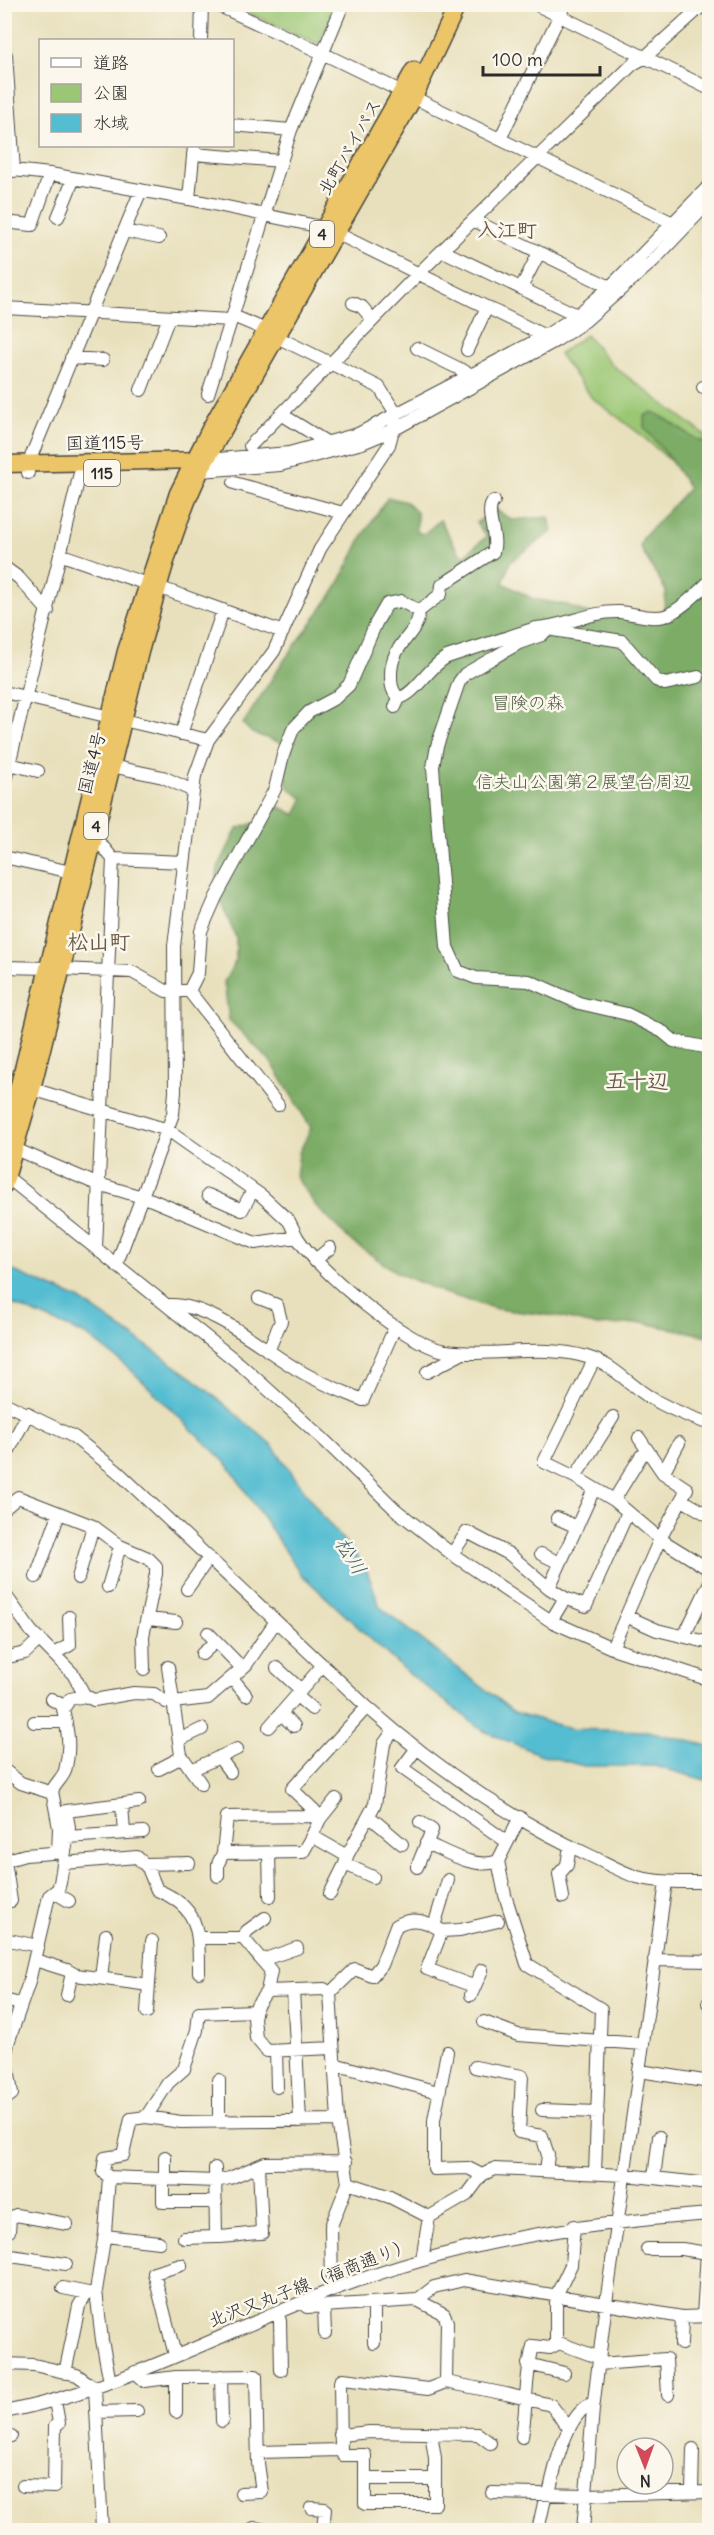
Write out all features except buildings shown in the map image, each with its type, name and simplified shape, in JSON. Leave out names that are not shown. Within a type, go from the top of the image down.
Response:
[{"type":"highway","name":"北町バイパス","points":[[409,95],[446,4]]},
{"type":"highway","name":"北町バイパス","points":[[196,466],[332,231],[459,4]]},
{"type":"highway","name":"国道115号","points":[[4,464],[80,473],[196,466]]},
{"type":"highway","name":"国道115号","points":[[4,473],[28,468],[196,466]]},
{"type":"highway","name":"国道4号","points":[[7,1146],[32,1089],[71,872],[152,585],[196,466]]},
{"type":"highway","name":"国道4号","points":[[5,1182],[7,1146],[94,836],[111,766],[116,717]]},
{"type":"street","points":[[201,39],[202,4]]},
{"type":"street","points":[[215,4],[322,53],[684,229]]},
{"type":"street","points":[[208,394],[291,130],[343,4]]},
{"type":"street","points":[[535,4],[562,10],[644,58],[710,89]]},
{"type":"street","points":[[250,446],[419,273],[536,158],[633,64],[644,58],[704,4]]},
{"type":"street","points":[[500,139],[562,10]]},
{"type":"street","points":[[4,182],[10,170],[6,55]]},
{"type":"street","points":[[234,125],[291,130]]},
{"type":"street","points":[[189,199],[194,150],[281,161]]},
{"type":"street","points":[[10,170],[50,174],[189,199],[332,231],[545,336]]},
{"type":"street","points":[[4,222],[32,225],[50,174]]},
{"type":"street","points":[[58,217],[74,178]]},
{"type":"street","points":[[196,466],[266,457],[358,434],[545,336],[577,315],[610,287],[710,185]]},
{"type":"street","points":[[28,468],[89,313],[141,190]]},
{"type":"street","points":[[196,466],[280,465],[363,443],[393,430],[557,340],[585,321],[653,261],[710,201]]},
{"type":"street","points":[[473,220],[610,287]]},
{"type":"street","points":[[124,231],[159,238]]},
{"type":"street","points":[[443,251],[577,315]]},
{"type":"street","points":[[521,288],[539,253]]},
{"type":"street","points":[[353,303],[362,307],[374,320]]},
{"type":"street","points":[[467,350],[487,307]]},
{"type":"street","points":[[4,308],[232,318],[271,334],[379,387],[397,415],[389,445],[342,513],[312,563],[284,632],[260,672],[208,740],[200,756],[192,791],[174,946],[176,1092],[168,1130],[117,1263]]},
{"type":"street","points":[[141,390],[169,317]]},
{"type":"street","points":[[417,348],[472,375]]},
{"type":"street","points":[[71,358],[103,360]]},
{"type":"street","points":[[281,414],[328,443]]},
{"type":"street","points":[[4,786],[8,761],[27,696],[80,473]]},
{"type":"street","points":[[234,483],[342,513]]},
{"type":"street","points":[[494,501],[490,509],[496,542],[493,552],[446,580],[442,585],[440,596],[419,611],[416,625],[393,656],[392,688],[397,703],[434,664],[447,657],[536,628],[622,641],[656,680],[665,684],[698,677]]},
{"type":"street","points":[[62,555],[284,632]]},
{"type":"street","points":[[4,567],[19,578],[48,611]]},
{"type":"street","points":[[710,581],[672,613],[662,617],[613,612],[594,615],[547,629],[542,635],[519,643],[465,674],[459,682],[437,746],[433,767],[449,957],[458,971],[469,976],[529,981],[579,1003],[627,1014],[663,1032],[674,1041],[710,1048]]},
{"type":"street","points":[[189,991],[198,973],[201,931],[216,897],[275,789],[283,755],[293,729],[309,712],[335,698],[349,685],[376,623],[387,604],[400,601],[419,611]]},
{"type":"street","points":[[182,734],[222,610]]},
{"type":"street","points":[[4,692],[208,740]]},
{"type":"street","points":[[8,761],[38,771]]},
{"type":"street","points":[[111,766],[162,777],[192,791]]},
{"type":"street","points":[[94,836],[113,859],[110,971],[96,1248]]},
{"type":"street","points":[[4,857],[71,872]]},
{"type":"street","points":[[113,859],[184,862]]},
{"type":"street","points":[[4,967],[132,972],[166,991],[189,991]]},
{"type":"street","points":[[189,991],[278,1105]]},
{"type":"street","points":[[32,1089],[168,1130],[253,1190],[289,1221],[314,1261],[394,1327],[444,1351],[575,1354],[606,1364],[651,1398],[710,1424]]},
{"type":"street","points":[[7,1146],[142,1197],[255,1244],[297,1237]]},
{"type":"street","points":[[5,1182],[117,1263],[146,1290],[170,1305],[323,1439],[396,1510],[452,1554],[551,1621],[612,1648],[710,1680]]},
{"type":"street","points":[[208,1195],[242,1210],[253,1190]]},
{"type":"street","points":[[314,1261],[330,1248]]},
{"type":"street","points":[[259,1299],[277,1305],[281,1321],[268,1351]]},
{"type":"street","points":[[170,1305],[196,1309],[301,1372],[363,1400],[394,1327]]},
{"type":"street","points":[[427,1372],[464,1352]]},
{"type":"street","points":[[594,1360],[544,1462],[614,1500],[627,1514],[660,1539],[710,1570]]},
{"type":"street","points":[[4,1403],[74,1437],[118,1472],[367,1707],[417,1748],[520,1817],[570,1846],[636,1876],[666,1882],[710,1882]]},
{"type":"street","points":[[4,1460],[28,1413]]},
{"type":"street","points":[[575,1477],[613,1417]]},
{"type":"street","points":[[612,1648],[628,1617],[660,1539],[687,1489],[663,1473],[639,1438]]},
{"type":"street","points":[[663,1473],[679,1443]]},
{"type":"street","points":[[614,1500],[641,1456]]},
{"type":"street","points":[[549,1588],[594,1490]]},
{"type":"street","points":[[4,1509],[18,1497],[93,1526],[120,1546],[140,1552],[156,1566],[148,1619],[143,1636],[144,1669]]},
{"type":"street","points":[[682,1500],[710,1516]]},
{"type":"street","points":[[36,1577],[59,1514]]},
{"type":"street","points":[[452,1554],[466,1532],[509,1554],[549,1588],[565,1598],[586,1606],[627,1514]]},
{"type":"street","points":[[557,1518],[577,1527]]},
{"type":"street","points":[[78,1578],[93,1526]]},
{"type":"street","points":[[108,1587],[120,1546]]},
{"type":"street","points":[[541,1554],[560,1563]]},
{"type":"street","points":[[187,1589],[208,1559]]},
{"type":"street","points":[[684,1636],[710,1582]]},
{"type":"street","points":[[4,1593],[40,1639],[73,1674],[85,1696]]},
{"type":"street","points":[[551,1621],[565,1598]]},
{"type":"street","points":[[55,1653],[70,1645],[69,1617]]},
{"type":"street","points":[[628,1617],[657,1630],[710,1643]]},
{"type":"street","points":[[148,1619],[176,1622]]},
{"type":"street","points":[[62,1856],[52,1793],[65,1772],[70,1737],[64,1706],[70,1699],[85,1696],[94,1700],[111,1695],[148,1693],[173,1702],[208,1698],[242,1668],[276,1621]]},
{"type":"street","points":[[202,1654],[212,1637],[242,1668]]},
{"type":"street","points":[[4,1658],[25,1653],[40,1639]]},
{"type":"street","points":[[269,1727],[323,1665]]},
{"type":"street","points":[[168,1667],[182,1757],[201,1784]]},
{"type":"street","points":[[276,1668],[312,1709]]},
{"type":"street","points":[[232,1678],[246,1695]]},
{"type":"street","points":[[51,1699],[64,1706]]},
{"type":"street","points":[[318,1818],[315,1811],[292,1789],[367,1707]]},
{"type":"street","points":[[281,1714],[294,1726]]},
{"type":"street","points":[[34,1722],[66,1722]]},
{"type":"street","points":[[179,1740],[202,1729]]},
{"type":"street","points":[[330,1894],[375,1804],[384,1744],[394,1730]]},
{"type":"street","points":[[417,1748],[402,1768],[506,1841]]},
{"type":"street","points":[[191,1770],[237,1749]]},
{"type":"street","points":[[159,1769],[182,1757]]},
{"type":"street","points":[[219,1757],[230,1772]]},
{"type":"street","points":[[4,1770],[21,1783],[52,1793]]},
{"type":"street","points":[[223,1853],[303,1852],[318,1818],[336,1799]]},
{"type":"street","points":[[6,2097],[12,2094],[6,2043],[27,1990],[49,1896],[58,1889],[67,1837],[66,1811],[139,1802]]},
{"type":"street","points":[[122,1804],[124,1833]]},
{"type":"street","points":[[369,1816],[402,1844]]},
{"type":"street","points":[[218,1876],[218,1864],[223,1853],[226,1817],[318,1818]]},
{"type":"street","points":[[520,1817],[498,1861],[505,1895],[527,1964],[602,2009],[595,2173]]},
{"type":"street","points":[[417,1867],[432,1830],[420,1822]]},
{"type":"street","points":[[67,1837],[143,1832]]},
{"type":"street","points":[[312,1836],[373,1877]]},
{"type":"street","points":[[426,1843],[475,1862],[491,1864],[498,1861]]},
{"type":"street","points":[[564,1897],[559,1874],[567,1865],[570,1846]]},
{"type":"street","points":[[269,1852],[270,1896]]},
{"type":"street","points":[[11,1901],[5,1861],[24,1855],[137,1857],[144,1864],[157,1890],[175,1897],[190,1915],[199,1938],[199,1972]]},
{"type":"street","points":[[144,1864],[189,1863]]},
{"type":"street","points":[[448,1880],[427,1969],[472,1991],[482,1970]]},
{"type":"street","points":[[583,2530],[594,2403],[606,2303],[666,1882]]},
{"type":"street","points":[[54,1892],[69,1901]]},
{"type":"street","points":[[243,1938],[247,1931],[265,1918]]},
{"type":"street","points":[[332,2291],[331,2226],[348,2183],[338,2121],[330,1993],[355,1969],[372,1976],[381,1965],[396,1926],[402,1922],[426,1921],[438,1929],[460,1930],[498,1921]]},
{"type":"street","points":[[101,1978],[106,1935]]},
{"type":"street","points":[[199,1938],[243,1938],[271,1971],[267,1991]]},
{"type":"street","points":[[4,1939],[38,1946]]},
{"type":"street","points":[[147,2012],[152,1941]]},
{"type":"street","points":[[262,1960],[297,1948]]},
{"type":"street","points":[[35,1960],[72,1973],[149,1985]]},
{"type":"street","points":[[654,1960],[710,1961]]},
{"type":"street","points":[[66,1995],[72,1973]]},
{"type":"street","points":[[330,1993],[324,1989],[267,1991],[261,1996],[255,2011],[256,2038],[267,2051],[333,2049]]},
{"type":"street","points":[[293,1990],[300,2121]]},
{"type":"street","points":[[4,2000],[20,2004]]},
{"type":"street","points":[[146,2117],[168,2083],[184,2069],[190,2045],[197,2030],[199,2013],[255,2011]]},
{"type":"street","points":[[484,2022],[518,2035],[643,2044]]},
{"type":"street","points":[[276,2051],[277,2087]]},
{"type":"street","points":[[447,2052],[434,2120],[434,2169],[468,2168],[483,2175]]},
{"type":"street","points":[[334,2064],[438,2092]]},
{"type":"street","points":[[475,2067],[522,2076],[519,2132],[542,2136],[548,2155],[546,2171]]},
{"type":"street","points":[[640,2071],[710,2082]]},
{"type":"street","points":[[219,2080],[219,2120]]},
{"type":"street","points":[[542,2109],[598,2112]]},
{"type":"street","points":[[338,2121],[181,2122],[146,2117],[131,2119],[123,2155],[105,2158],[103,2172],[109,2177],[215,2181],[230,2178],[265,2163],[346,2162]]},
{"type":"street","points":[[654,2178],[659,2137]]},
{"type":"street","points":[[165,2157],[163,2202],[216,2202]]},
{"type":"street","points":[[184,2238],[262,2233],[259,2166]]},
{"type":"street","points":[[215,2168],[216,2236]]},
{"type":"street","points":[[429,2217],[467,2195],[483,2175],[494,2169],[625,2175],[710,2184]]},
{"type":"street","points":[[109,2177],[105,2236],[92,2294],[110,2382]]},
{"type":"street","points":[[348,2183],[390,2197],[429,2217]]},
{"type":"street","name":"北沢又丸子線（福商通り）","points":[[4,2412],[55,2401],[95,2388],[332,2291],[422,2260],[503,2240],[574,2226],[710,2214]]},
{"type":"street","points":[[4,2232],[9,2231],[10,2219],[16,2215],[67,2224]]},
{"type":"street","points":[[422,2260],[429,2217]]},
{"type":"street","points":[[574,2226],[571,2265],[557,2294],[556,2340],[599,2361],[666,2359],[668,2396]]},
{"type":"street","points":[[105,2236],[159,2242]]},
{"type":"street","points":[[302,2303],[307,2307],[324,2307],[417,2300],[434,2287],[464,2280],[682,2317],[706,2316],[707,2253],[682,2248],[647,2249]]},
{"type":"street","points":[[4,2255],[66,2264]]},
{"type":"street","points":[[175,2355],[154,2273],[181,2265]]},
{"type":"street","points":[[63,2288],[83,2290],[92,2294]]},
{"type":"street","points":[[65,2373],[79,2306],[92,2294]]},
{"type":"street","points":[[417,2300],[446,2318],[446,2382]]},
{"type":"street","points":[[374,2305],[374,2343]]},
{"type":"street","points":[[324,2307],[325,2333]]},
{"type":"street","points":[[277,2313],[280,2321],[281,2370]]},
{"type":"street","points":[[681,2344],[682,2317]]},
{"type":"street","points":[[522,2437],[528,2364],[533,2346],[550,2348],[559,2343]]},
{"type":"street","points":[[4,2364],[34,2365],[77,2375],[95,2388],[102,2530]]},
{"type":"street","points":[[528,2364],[564,2373]]},
{"type":"street","points":[[135,2372],[145,2381],[176,2377],[256,2376],[258,2452],[262,2492],[241,2493]]},
{"type":"street","points":[[221,2376],[222,2421]]},
{"type":"street","points":[[176,2377],[176,2412]]},
{"type":"street","points":[[342,2469],[340,2382],[343,2379],[428,2389],[446,2382],[526,2399],[551,2405],[569,2428]]},
{"type":"street","points":[[23,2486],[54,2487],[55,2426],[59,2423],[55,2401]]},
{"type":"street","points":[[538,2530],[555,2464],[569,2428],[588,2404],[594,2403]]},
{"type":"street","points":[[96,2412],[137,2411]]},
{"type":"street","points":[[340,2435],[370,2432],[478,2434],[490,2443]]},
{"type":"street","points":[[258,2452],[342,2452],[365,2455],[366,2504],[435,2504],[431,2433]]},
{"type":"street","points":[[692,2491],[693,2449]]},
{"type":"street","points":[[365,2479],[435,2479]]},
{"type":"street","points":[[492,2493],[586,2495],[710,2492]]},
{"type":"street","points":[[311,2508],[325,2509],[323,2530]]},
{"type":"green space","points":[[230,5],[336,5],[318,44]]},
{"type":"green space","points":[[586,335],[612,365],[709,438],[709,495],[640,434],[591,397],[559,354]]},
{"type":"green space","points":[[652,412],[667,419],[694,438],[709,443],[709,1336],[643,1323],[598,1326],[555,1316],[497,1309],[444,1293],[396,1272],[351,1241],[316,1206],[296,1177],[299,1153],[311,1128],[272,1063],[229,1020],[224,982],[236,960],[236,938],[216,890],[218,868],[237,829],[260,821],[269,808],[278,806],[296,815],[303,799],[287,786],[285,744],[252,733],[243,724],[280,666],[336,589],[362,537],[388,497],[406,502],[417,512],[417,532],[424,534],[440,520],[460,554],[465,555],[487,536],[476,523],[496,510],[512,520],[549,517],[552,532],[510,562],[503,583],[533,599],[567,605],[591,615],[658,614],[664,609],[666,591],[640,547],[643,538],[689,488],[667,455],[644,427],[644,416]]},
{"type":"water","name":"松川","points":[[4,1267],[79,1299],[193,1378],[272,1445],[320,1513],[365,1566],[380,1607],[514,1712],[571,1729],[648,1731],[709,1746],[709,1781],[655,1766],[584,1766],[539,1754],[484,1731],[402,1668],[301,1574],[228,1465],[129,1368],[86,1335],[5,1301]]},
{"type":"district","name":"入江町","points":[[507,230]]},
{"type":"district","name":"松山町","points":[[99,942]]},
{"type":"district","name":"五十辺","points":[[637,1081]]},
{"type":"park label","name":"冒険の森","points":[[528,703]]},
{"type":"park label","name":"信夫山公園第２展望台周辺","points":[[583,782]]}]
